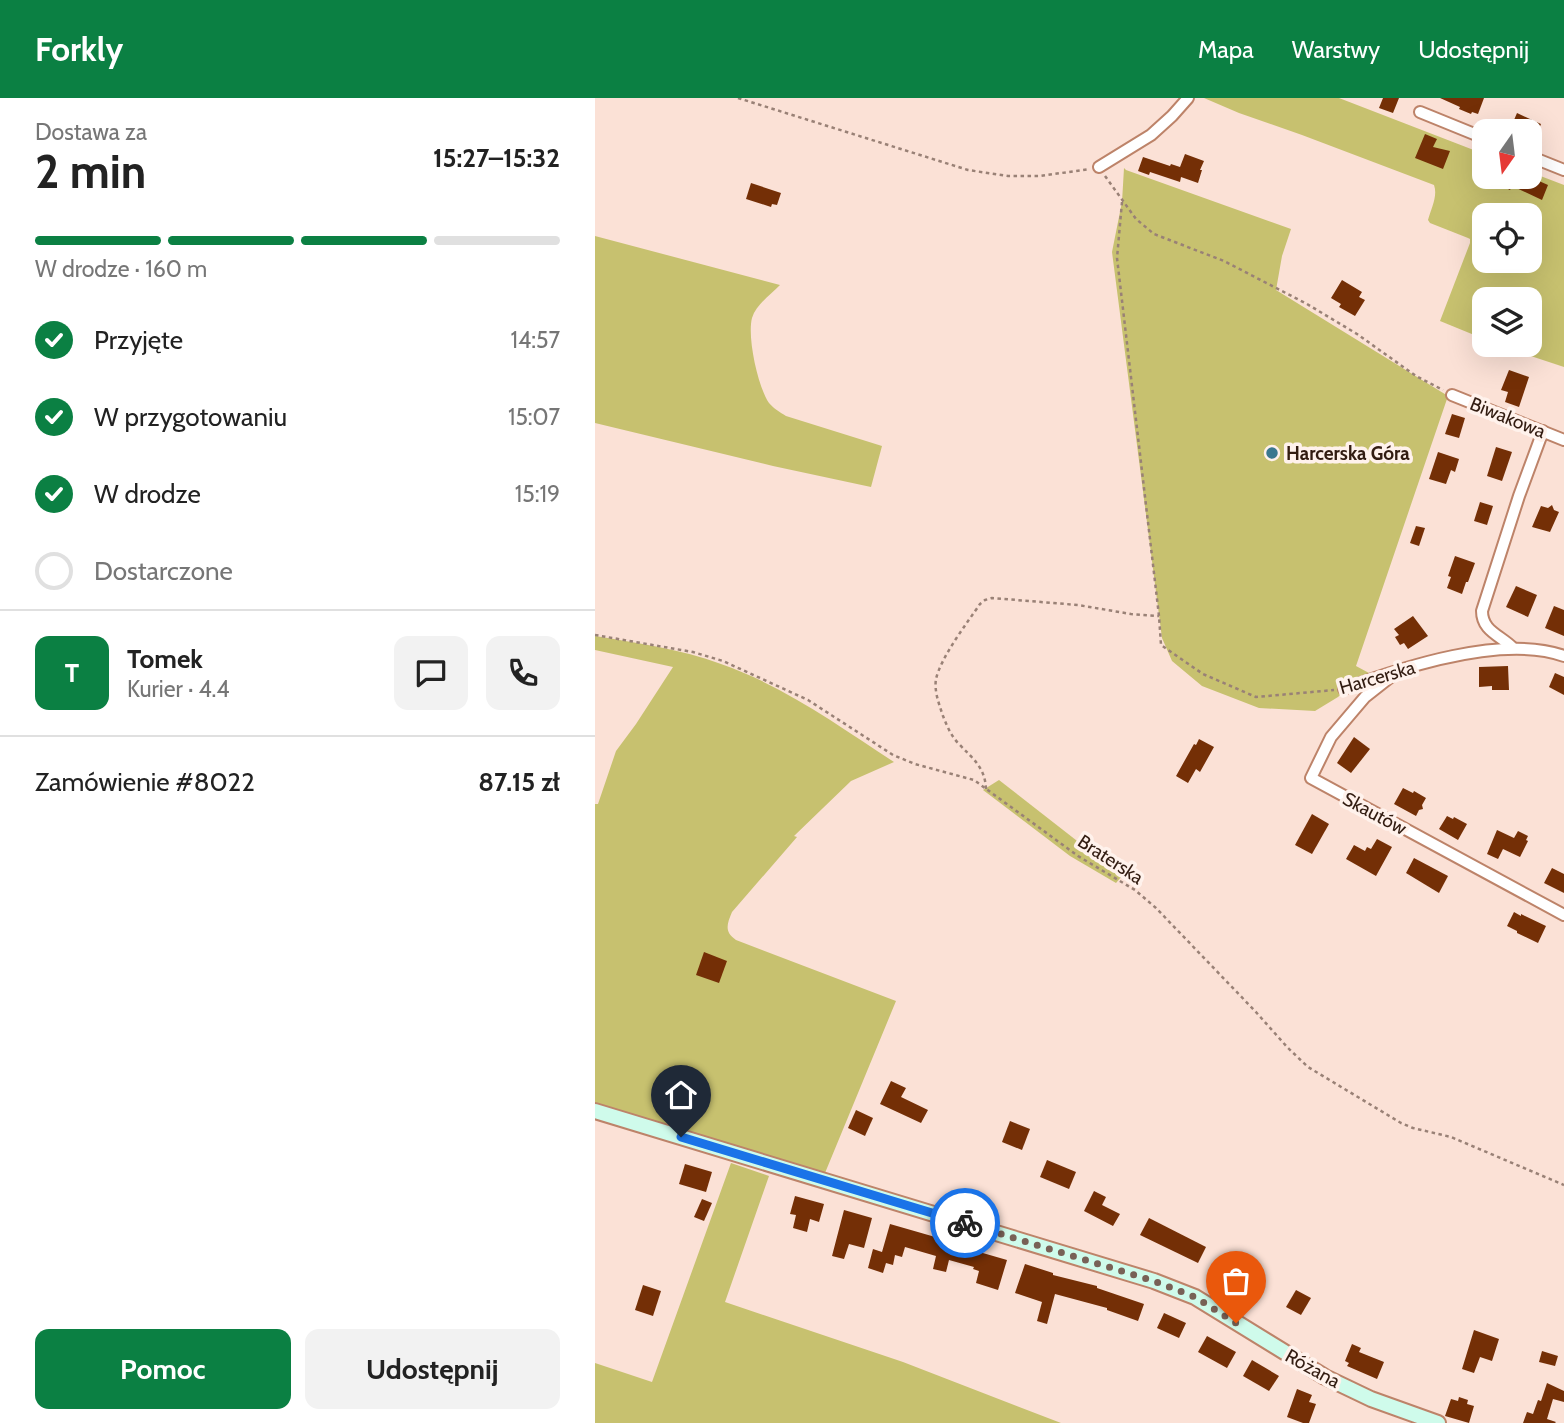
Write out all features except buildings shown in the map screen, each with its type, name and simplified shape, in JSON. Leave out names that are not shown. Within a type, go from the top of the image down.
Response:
[{"type":"street","points":[[1099,167],[1151,135],[1188,98]]},
{"type":"street","points":[[1420,112],[1472,133]]},
{"type":"street","points":[[1542,161],[1564,170]]},
{"type":"street","name":"Biwakowa","points":[[1452,395],[1564,440]]},
{"type":"street","points":[[1513,648],[1486,627],[1482,611],[1519,495],[1543,431]]},
{"type":"street","name":"Harcerska","points":[[1344,689],[1427,662],[1495,649],[1534,649],[1564,656]]},
{"type":"street","name":"Skautów","points":[[1398,671],[1365,697],[1331,737],[1311,778],[1564,915]]},
{"type":"street","name":"Różana","points":[[595,1111],[1154,1281],[1195,1297],[1325,1377],[1371,1399],[1438,1423]]},
{"type":"path","points":[[739,98],[968,170],[1008,176],[1039,176],[1099,167],[1122,202],[1136,219],[1154,234],[1224,261],[1307,303],[1416,376],[1452,395]]},
{"type":"path","points":[[986,789],[986,779],[981,768],[950,732],[939,706],[936,688],[940,667],[980,604],[992,598],[1078,605],[1159,616],[1118,258],[1122,202]]},
{"type":"path","name":"Harcerska","points":[[1159,616],[1161,645],[1203,674],[1256,697],[1344,689]]},
{"type":"path","name":"Braterska","points":[[595,635],[693,652],[723,661],[808,700],[893,755],[915,764],[974,780],[1078,856],[1146,899],[1308,1067],[1401,1123],[1451,1137],[1564,1185]]},
{"type":"shaded area","points":[[1204,98],[1339,98],[1472,149],[1472,189],[1542,189],[1542,177],[1564,185],[1564,367],[1534,357],[1542,357],[1542,287],[1472,287],[1472,334],[1440,321],[1470,239],[1428,220],[1435,198],[1434,185]]},
{"type":"shaded area","points":[[1124,168],[1291,229],[1282,256],[1276,290],[1448,396],[1356,666],[1375,673],[1359,677],[1338,697],[1315,711],[1259,708],[1202,686],[1172,661],[1162,638],[1112,252],[1122,202]]},
{"type":"shaded area","points":[[595,236],[780,285],[764,300],[752,318],[751,337],[755,362],[765,396],[771,405],[786,416],[882,446],[871,487],[595,423]]},
{"type":"shaded area","points":[[595,636],[690,654],[744,673],[811,708],[894,762],[851,781],[794,836],[797,837],[732,912],[728,924],[728,931],[736,940],[896,1001],[825,1173],[595,1103],[595,804],[598,804],[616,751],[673,667],[595,650]]},
{"type":"shaded area","points":[[999,780],[1122,876],[1116,883],[1070,856],[983,790]]},
{"type":"shaded area","points":[[731,1163],[769,1176],[725,1302],[903,1362],[1061,1423],[595,1423],[595,1363],[652,1382]]},
{"type":"way so far","points":[[965,1223],[1154,1281],[1195,1297],[1236,1323]]},
{"type":"place","name":"Harcerska Góra","points":[[1272,453]]},
{"type":"route","points":[[681,1137],[965,1223]]}]
